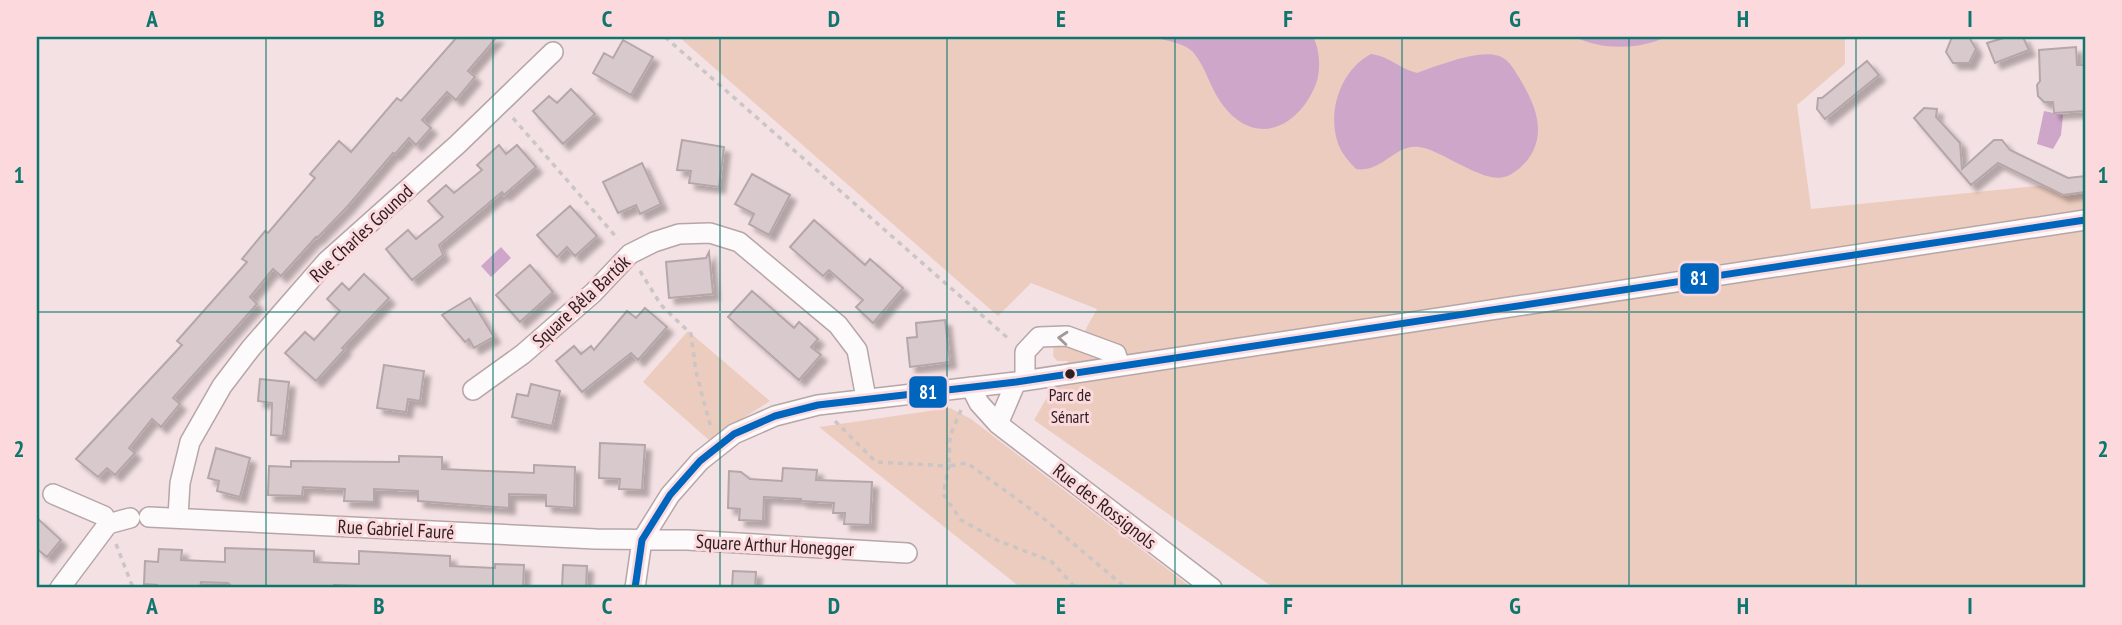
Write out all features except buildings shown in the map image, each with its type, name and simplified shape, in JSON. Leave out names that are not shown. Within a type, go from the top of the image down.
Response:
[{"type":"street","name":"Rue Charles Gounod","points":[[178,517],[180,483],[190,442],[222,386],[251,348],[327,261],[458,144],[554,52]]},
{"type":"street","points":[[635,588],[642,540],[670,495],[700,461],[734,434],[775,416],[818,405],[1021,381],[2085,220]]},
{"type":"street","name":"Square Bêla Bartók","points":[[473,390],[523,354],[593,293],[630,254],[679,234],[710,233],[740,242],[838,325],[857,350],[866,398]]},
{"type":"street","points":[[998,424],[1021,381],[1025,352],[1039,337],[1067,336],[1116,354],[1120,366]]},
{"type":"street","name":"Rue des Rossignols","points":[[971,387],[979,403],[998,424],[1212,588]]},
{"type":"street","points":[[53,494],[104,516],[108,524],[60,588]]},
{"type":"street","name":"Rue Gabriel Fauré","points":[[108,524],[140,518],[178,517],[642,540]]},
{"type":"street","name":"Square Arthur Honegger","points":[[642,540],[687,540],[907,553]]},
{"type":"path","points":[[664,37],[1025,352]]},
{"type":"path","points":[[500,103],[630,254],[661,304],[691,334],[703,404],[713,434],[721,444]]},
{"type":"path","points":[[818,405],[876,461],[949,466],[967,463],[1043,518],[1126,588]]},
{"type":"path","points":[[962,408],[950,436],[949,466],[943,494],[961,520],[999,541],[1051,561],[1076,588]]},
{"type":"path","points":[[108,524],[133,588]]},
{"type":"shaded area","points":[[679,37],[1845,37],[1845,64],[1797,105],[1811,209],[2085,181],[2085,588],[1274,588],[1034,420],[1068,361],[1057,361],[1053,356],[1054,344],[1078,343],[1097,309],[1031,283],[998,316]]},
{"type":"shaded area","points":[[1147,37],[1313,37],[1318,53],[1318,78],[1308,100],[1287,122],[1261,129],[1248,126],[1234,118],[1222,104],[1193,52],[1178,43]]},
{"type":"shaded area","points":[[1575,37],[1666,37],[1644,44],[1620,47],[1596,44]]},
{"type":"shaded area","points":[[1371,54],[1417,73],[1470,56],[1491,54],[1503,58],[1520,79],[1537,118],[1537,138],[1529,158],[1511,174],[1495,178],[1428,149],[1410,147],[1374,167],[1356,169],[1339,146],[1335,134],[1335,107],[1338,94],[1351,71]]},
{"type":"shaded area","points":[[2044,111],[2063,115],[2061,135],[2053,149],[2037,144]]},
{"type":"shaded area","points":[[501,247],[511,258],[491,277],[481,266]]},
{"type":"shaded area","points":[[688,331],[770,401],[709,440],[643,382]]},
{"type":"shaded area","points":[[950,408],[971,419],[1192,588],[1021,588],[819,427]]},
{"type":"transit line","name":"81","points":[[635,588],[642,540],[670,495],[700,461],[734,434],[775,416],[818,405],[1016,382],[2085,220]]},
{"type":"place","name":"Parc de Sénart","points":[[1070,374]]}]
